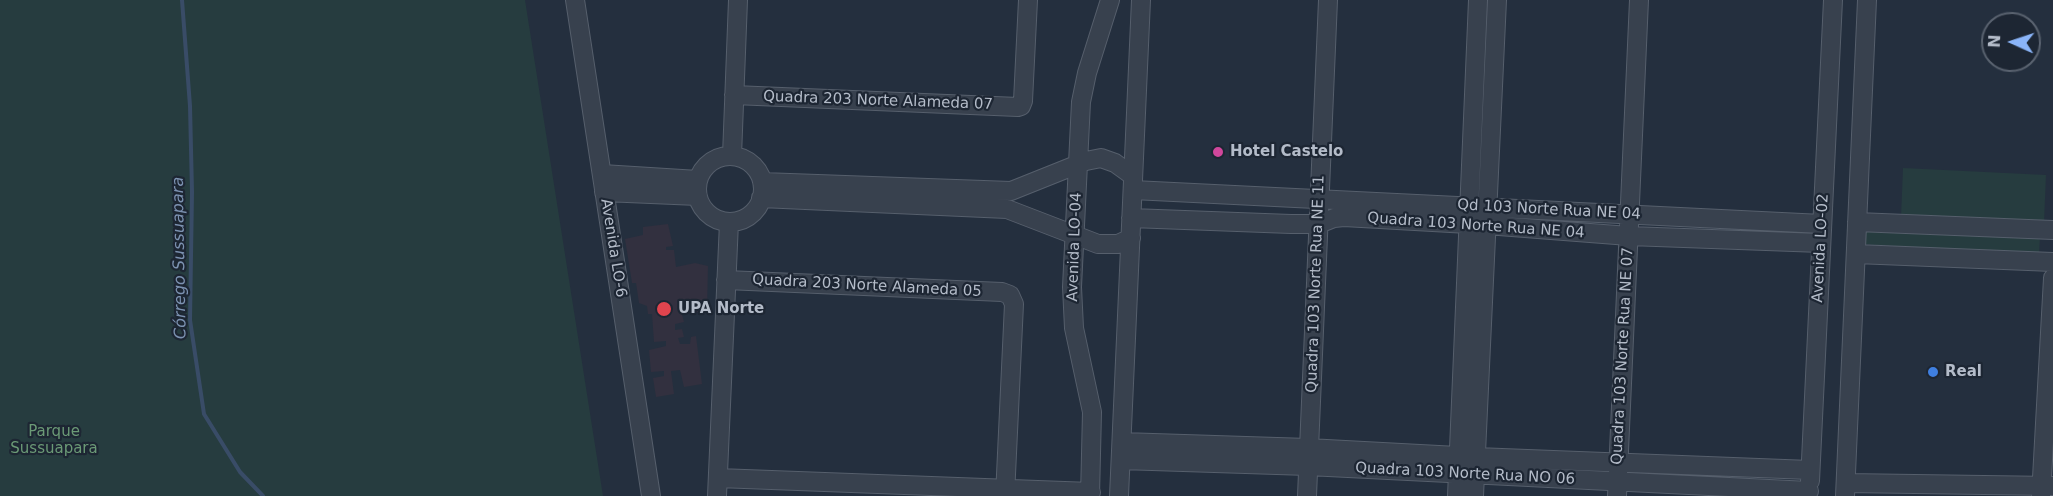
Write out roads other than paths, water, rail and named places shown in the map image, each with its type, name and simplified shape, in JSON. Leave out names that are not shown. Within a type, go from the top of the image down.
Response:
[{"type":"street","name":"Avenida LO-6","points":[[575,0],[651,496]]},
{"type":"street","points":[[732,156],[738,0]]},
{"type":"street","name":"Quadra 203 Norte Alameda 07","points":[[734,95],[1021,106],[1028,0]]},
{"type":"street","name":"Avenida LO-04","points":[[1090,494],[1092,412],[1075,332],[1072,302],[1080,109],[1083,88],[1110,0]]},
{"type":"street","points":[[1119,496],[1141,0]]},
{"type":"street","name":"Quadra 103 Norte Rua NE 11","points":[[1307,496],[1328,0]]},
{"type":"street","points":[[1474,496],[1467,465],[1478,215],[1478,0]]},
{"type":"street","points":[[1478,215],[1497,0]]},
{"type":"street","name":"Quadra 103 Norte Rua NE 07","points":[[1617,489],[1640,0]]},
{"type":"street","name":"Avenida LO-02","points":[[1809,494],[1833,0]]},
{"type":"street","points":[[1867,0],[1845,490],[2045,489],[2053,278]]},
{"type":"street","points":[[732,156],[753,165],[758,172],[762,190],[757,208],[749,216],[729,222],[721,221],[709,214],[702,205],[698,188],[702,171],[710,163],[720,157],[732,156]]},
{"type":"street","points":[[762,190],[1011,191],[1078,164],[1101,158],[1115,163],[1133,183]]},
{"type":"street","points":[[602,174],[698,188]]},
{"type":"street","name":"Qd 103 Norte Rua NE 04","points":[[1133,183],[1478,215],[1629,214],[1822,224]]},
{"type":"street","points":[[604,192],[698,188]]},
{"type":"street","points":[[762,190],[1006,209],[1104,245],[1118,244],[1131,238]]},
{"type":"street","name":"Quadra 103 Norte Rua NE 04","points":[[1131,218],[1318,224],[1344,217],[1478,215],[1629,236],[1821,243]]},
{"type":"street","points":[[729,222],[717,487],[1090,494]]},
{"type":"street","points":[[1857,222],[2053,230]]},
{"type":"street","points":[[1856,254],[2053,262]]},
{"type":"street","name":"Quadra 203 Norte Alameda 05","points":[[726,280],[1008,294],[1014,304],[1005,493]]},
{"type":"street","name":"Quadra 103 Norte Rua NO 06","points":[[1121,451],[1308,447],[1467,465],[1617,489],[1809,494]]},
{"type":"street","name":"Quadra 103 Norte Rua NO 06","points":[[1121,451],[1308,466],[1617,462],[1810,470]]},
{"type":"street","points":[[1457,496],[1467,465]]},
{"type":"waterway","name":"Córrego Sussuapara","points":[[182,0],[190,106],[192,192],[190,320],[204,414],[240,472],[263,496]]},
{"type":"place","name":"Hotel Castelo","points":[[1218,152]]},
{"type":"place","name":"UPA Norte","points":[[664,309]]},
{"type":"place","name":"Real","points":[[1933,372]]},
{"type":"park label","name":"Parque Sussuapara","points":[[54,440]]}]
